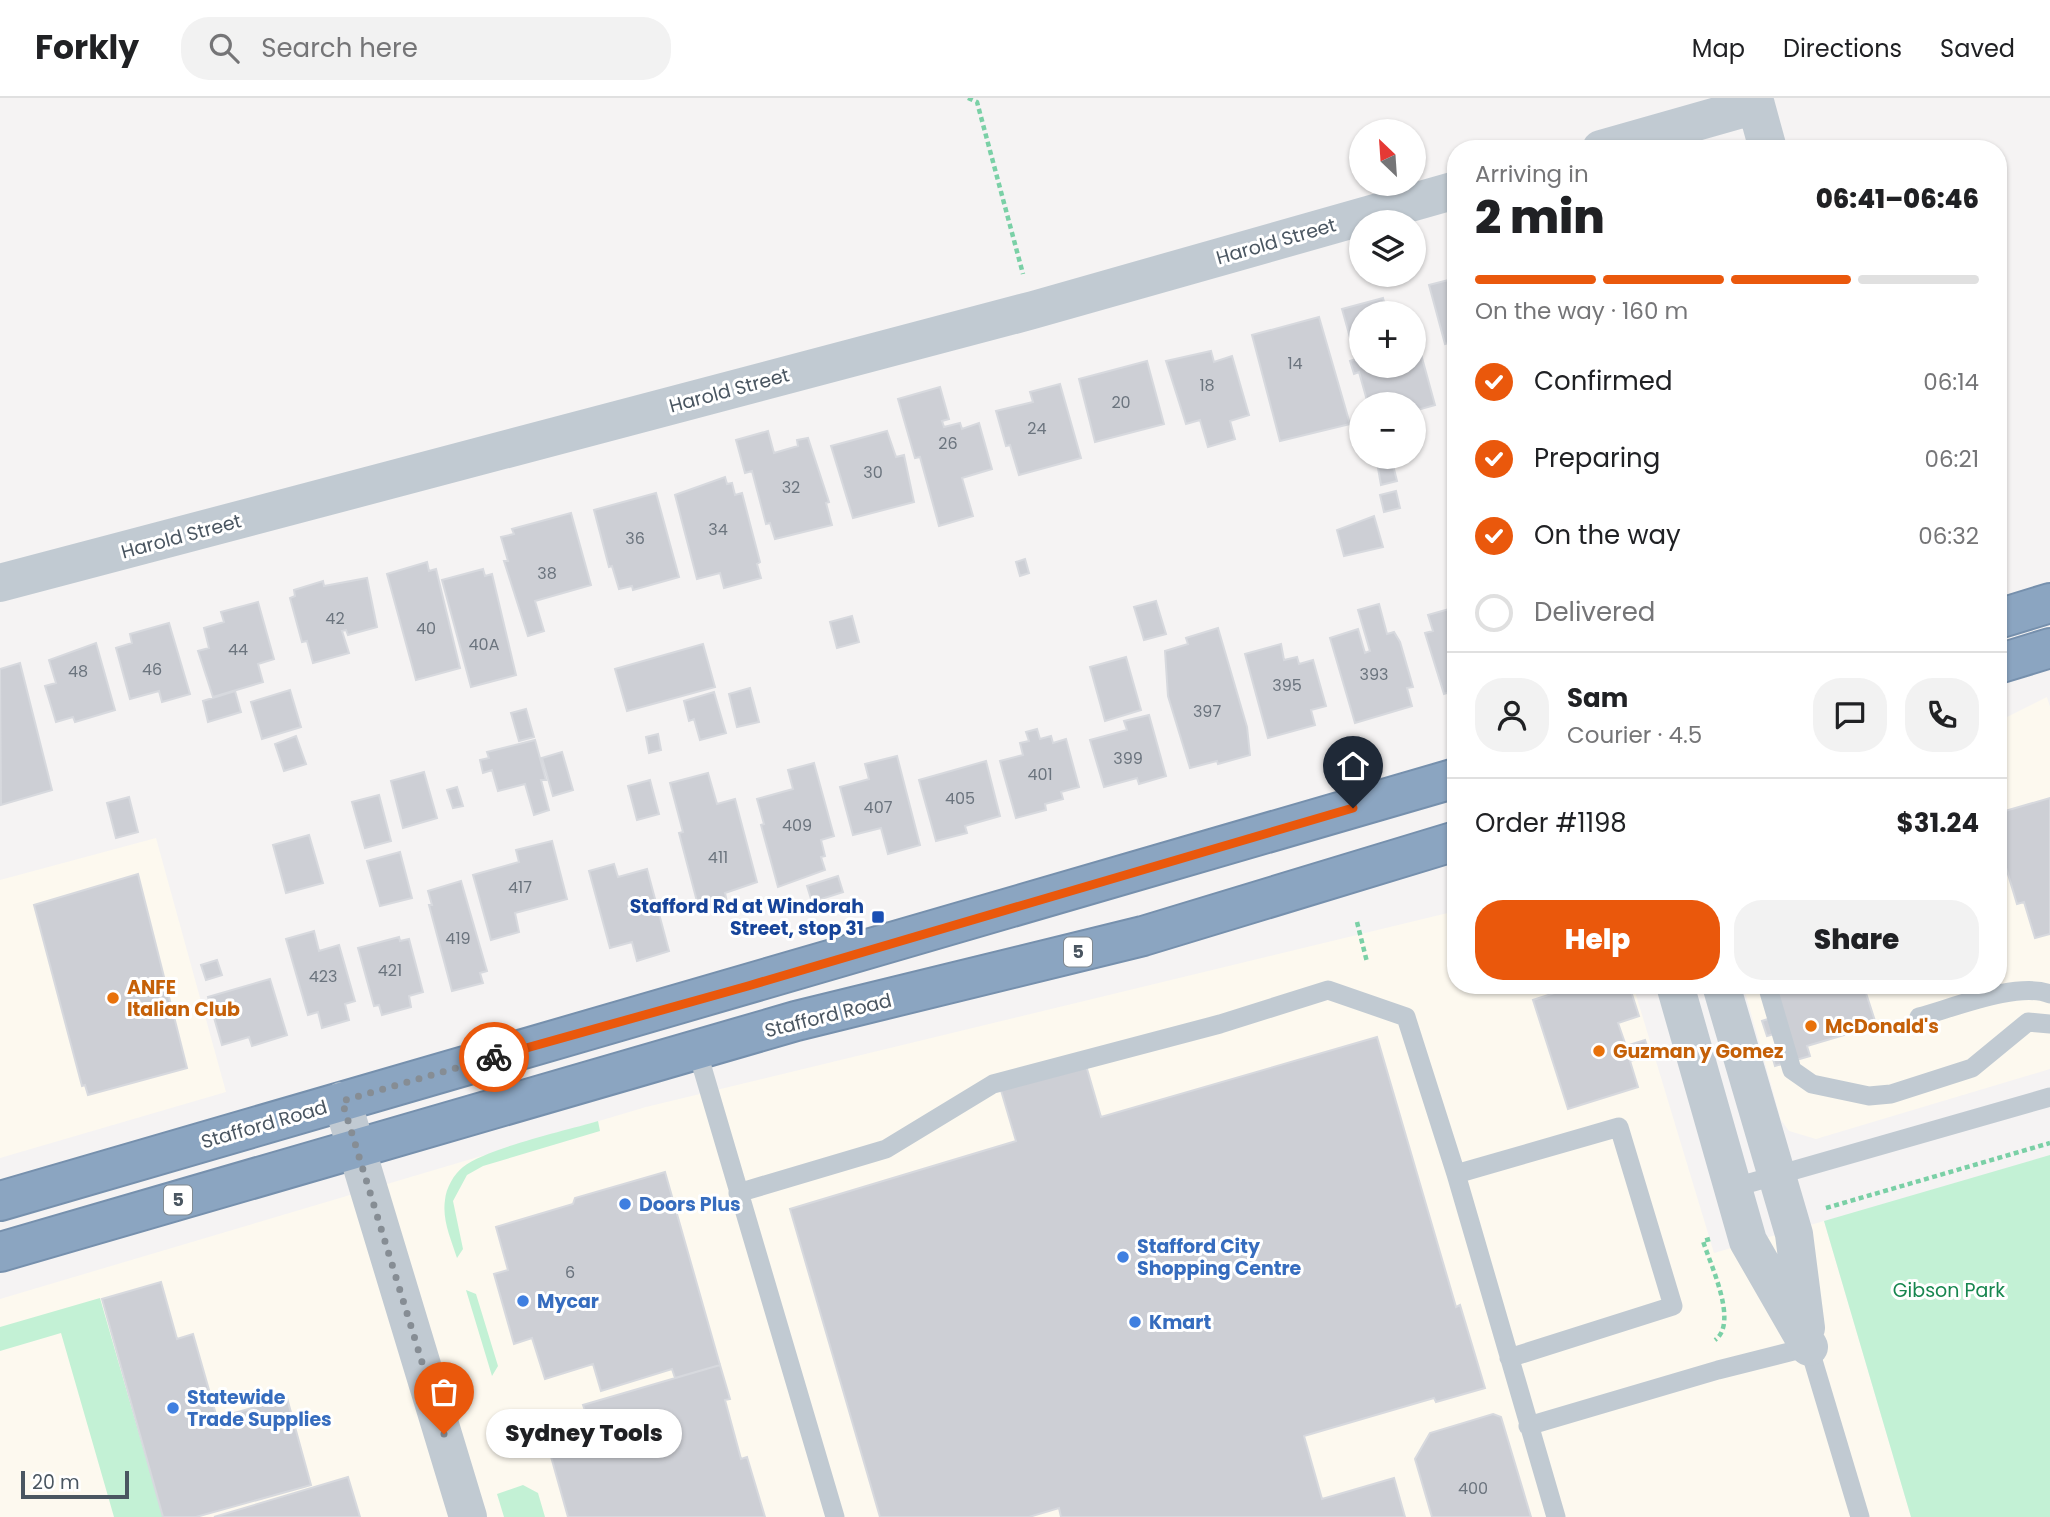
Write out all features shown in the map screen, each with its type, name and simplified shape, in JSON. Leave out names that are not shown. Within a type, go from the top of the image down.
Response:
[{"type":"highway","points":[[2007,616],[2050,603]]},
{"type":"highway","points":[[2007,661],[2050,648]]},
{"type":"highway","name":"Stafford Road","points":[[0,1201],[748,986],[1447,781]]},
{"type":"highway","name":"Stafford Road","points":[[0,1252],[796,1021],[1143,936],[1447,844]]},
{"type":"street","points":[[1630,140],[1755,101],[1766,140]]},
{"type":"street","name":"Harold Street","points":[[0,583],[1019,313],[1447,193]]},
{"type":"street","points":[[1678,994],[1748,1241],[1809,1347]]},
{"type":"street","points":[[1724,994],[1794,1234],[1809,1347]]},
{"type":"street","points":[[342,1101],[468,1517]]},
{"type":"lane","points":[[738,1193],[886,1149],[993,1084],[1220,1024],[1328,990],[1406,1017],[1456,1174],[1556,1517]]},
{"type":"lane","points":[[2007,994],[2040,990],[2050,994]]},
{"type":"lane","points":[[1770,994],[1792,1070],[1812,1084],[1869,1096],[1891,1094],[1949,1078],[1972,1068],[2028,1023],[2050,1024]]},
{"type":"lane","points":[[1919,1017],[2005,994]]},
{"type":"lane","points":[[697,1050],[835,1517]]},
{"type":"lane","points":[[1732,1188],[2050,1097]]},
{"type":"lane","points":[[1456,1174],[1619,1126],[1673,1306],[1509,1357]]},
{"type":"lane","points":[[1528,1426],[1718,1370],[1809,1347],[1860,1517]]},
{"type":"path","points":[[968,98],[977,102],[1020,260]]},
{"type":"path","points":[[1357,922],[1367,962]]},
{"type":"path","points":[[1821,1210],[2050,1143]]},
{"type":"path","points":[[1707,1343],[1718,1339],[1726,1322],[1725,1309],[1703,1241],[1711,1238]]},
{"type":"shaded area","points":[[2047,697],[2050,707],[2050,1069],[1816,1139],[1789,1131],[1781,1120],[1746,994],[2007,994],[2007,717]]},
{"type":"shaded area","points":[[156,838],[226,1092],[0,1158],[0,880]]},
{"type":"shaded area","points":[[1447,913],[1447,994],[1636,994],[1714,1253],[1824,1221],[1911,1517],[0,1517],[0,1299],[646,1107]]},
{"type":"green space","points":[[598,1121],[600,1131],[483,1166],[467,1175],[453,1201],[463,1249],[457,1258],[444,1207],[449,1186],[463,1167],[490,1153]]},
{"type":"green space","name":"Gibson Park","points":[[2050,1155],[2050,1517],[1911,1517],[1824,1221]]},
{"type":"green space","points":[[466,1290],[476,1294],[498,1366],[492,1376]]},
{"type":"green space","points":[[100,1298],[163,1517],[114,1517],[61,1333],[0,1351],[0,1327]]},
{"type":"green space","points":[[523,1485],[538,1493],[545,1517],[504,1517],[497,1494]]},
{"type":"building","points":[[1447,280],[1447,343],[1445,344],[1429,285]]},
{"type":"building","points":[[1349,307],[1349,334],[1342,309]]},
{"type":"building","points":[[1319,317],[1349,424],[1280,441],[1252,335]]},
{"type":"building","points":[[1211,351],[1214,362],[1232,356],[1249,415],[1230,421],[1235,439],[1208,447],[1200,420],[1186,424],[1166,361]]},
{"type":"building","points":[[1147,361],[1164,424],[1095,442],[1079,379]]},
{"type":"building","points":[[1426,372],[1435,405],[1426,408],[1426,392],[1365,392],[1361,378],[1426,378]]},
{"type":"building","points":[[1060,384],[1081,458],[1019,475],[1010,445],[1006,446],[996,411],[1033,402],[1030,392]]},
{"type":"building","points":[[940,387],[949,419],[942,421],[944,427],[960,423],[962,429],[979,423],[992,469],[962,478],[973,516],[939,526],[920,457],[915,458],[898,399]]},
{"type":"building","points":[[768,431],[774,453],[798,446],[797,440],[808,438],[829,502],[826,503],[832,525],[775,539],[770,523],[766,524],[752,471],[745,473],[736,440]]},
{"type":"building","points":[[887,431],[896,457],[904,455],[914,502],[853,518],[831,446]]},
{"type":"building","points":[[1378,469],[1394,469],[1397,481],[1381,485]]},
{"type":"building","points":[[725,477],[727,484],[732,483],[735,495],[742,493],[760,562],[757,564],[761,578],[724,588],[720,573],[697,579],[675,495]]},
{"type":"building","points":[[1396,491],[1400,508],[1384,512],[1380,495]]},
{"type":"building","points":[[656,493],[679,577],[633,590],[632,586],[619,589],[612,566],[609,567],[594,510]]},
{"type":"building","points":[[571,513],[591,585],[535,601],[544,631],[528,636],[504,561],[508,561],[501,537],[514,534],[512,529]]},
{"type":"building","points":[[1374,516],[1383,547],[1344,556],[1337,530]]},
{"type":"building","points":[[1025,559],[1029,573],[1020,576],[1016,562]]},
{"type":"building","points":[[427,562],[429,571],[436,569],[460,668],[416,680],[387,574]]},
{"type":"building","points":[[483,569],[485,576],[492,574],[516,675],[471,687],[442,580]]},
{"type":"building","points":[[367,578],[377,627],[348,635],[346,630],[342,631],[349,653],[313,663],[307,641],[302,642],[290,598],[295,596],[294,590],[323,581],[324,586]]},
{"type":"building","points":[[1156,601],[1166,634],[1144,640],[1134,607]]},
{"type":"building","points":[[258,602],[274,659],[258,664],[263,682],[213,697],[198,651],[209,648],[204,628],[224,622],[221,612]]},
{"type":"building","points":[[1379,604],[1387,634],[1394,632],[1400,642],[1413,687],[1407,688],[1412,706],[1355,723],[1330,638],[1358,629],[1365,653],[1370,651],[1358,610]]},
{"type":"building","points":[[1447,610],[1447,693],[1444,694],[1425,633],[1433,631],[1428,615]]},
{"type":"building","points":[[852,616],[859,642],[837,648],[830,622]]},
{"type":"building","points":[[169,623],[190,694],[162,702],[159,691],[130,699],[116,648],[132,643],[130,634]]},
{"type":"building","points":[[1218,628],[1247,727],[1250,755],[1190,768],[1168,696],[1165,651],[1188,644],[1186,638]]},
{"type":"building","points":[[96,643],[115,710],[75,722],[73,717],[56,722],[45,686],[56,683],[49,660]]},
{"type":"building","points":[[703,644],[715,687],[627,711],[615,669]]},
{"type":"building","points":[[1281,644],[1284,660],[1297,657],[1299,664],[1313,660],[1326,706],[1311,710],[1315,725],[1268,738],[1245,654]]},
{"type":"building","points":[[1126,657],[1141,710],[1105,721],[1090,667]]},
{"type":"building","points":[[20,663],[52,790],[1,805],[0,669]]},
{"type":"building","points":[[750,688],[759,722],[737,727],[729,694]]},
{"type":"building","points":[[290,690],[301,727],[262,739],[251,702]]},
{"type":"building","points":[[235,691],[241,712],[208,722],[203,701]]},
{"type":"building","points":[[714,692],[726,733],[700,740],[694,719],[689,721],[684,701]]},
{"type":"building","points":[[526,709],[534,737],[519,741],[511,713]]},
{"type":"building","points":[[1149,715],[1166,776],[1139,784],[1137,778],[1104,787],[1090,740],[1127,730],[1124,721]]},
{"type":"building","points":[[1037,729],[1040,739],[1051,736],[1053,743],[1066,739],[1079,787],[1061,792],[1063,799],[1045,804],[1046,810],[1016,818],[1000,761],[1023,755],[1020,743],[1029,741],[1026,732]]},
{"type":"building","points":[[658,734],[661,750],[649,753],[646,737]]},
{"type":"building","points":[[296,736],[306,764],[284,771],[275,744]]},
{"type":"building","points":[[535,740],[546,780],[541,780],[549,810],[534,815],[525,784],[498,791],[492,770],[483,773],[480,760],[489,758],[487,752]]},
{"type":"building","points":[[562,752],[573,790],[553,796],[542,758]]},
{"type":"building","points":[[897,756],[920,845],[888,854],[881,828],[853,835],[840,787],[869,779],[865,764]]},
{"type":"building","points":[[986,761],[1000,816],[965,826],[967,833],[936,841],[919,780]]},
{"type":"building","points":[[814,763],[834,836],[821,840],[825,856],[821,857],[825,870],[778,887],[761,825],[764,824],[757,799],[793,789],[788,770]]},
{"type":"building","points":[[424,772],[437,818],[403,828],[391,781]]},
{"type":"building","points":[[708,773],[717,804],[735,799],[757,882],[725,893],[727,902],[699,909],[679,833],[683,832],[670,783]]},
{"type":"building","points":[[650,780],[659,814],[637,820],[628,786]]},
{"type":"building","points":[[457,787],[463,806],[453,808],[447,790]]},
{"type":"building","points":[[379,795],[391,841],[365,848],[352,802]]},
{"type":"building","points":[[129,797],[138,832],[116,838],[107,803]]},
{"type":"building","points":[[2050,798],[2050,934],[2035,938],[2024,902],[2017,904],[2007,871],[2007,810]]},
{"type":"building","points":[[309,835],[323,883],[286,893],[273,845]]},
{"type":"building","points":[[552,841],[567,899],[515,913],[519,932],[491,940],[473,875],[519,862],[516,850]]},
{"type":"building","points":[[400,852],[412,898],[380,906],[367,861]]},
{"type":"building","points":[[614,864],[618,877],[647,869],[669,951],[637,961],[632,942],[610,948],[589,871]]},
{"type":"building","name":"ANFE Italian Club","points":[[138,874],[187,1068],[88,1095],[85,1085],[82,1086],[34,905]]},
{"type":"building","points":[[838,876],[843,892],[812,902],[807,886]]},
{"type":"building","points":[[461,881],[487,971],[480,973],[483,983],[452,991],[429,905],[432,905],[428,891]]},
{"type":"building","points":[[314,931],[319,951],[339,945],[355,1001],[345,1004],[349,1020],[322,1028],[318,1012],[308,1015],[286,939]]},
{"type":"building","points":[[399,937],[400,941],[409,939],[423,992],[409,996],[411,1007],[382,1015],[379,1005],[374,1006],[358,948]]},
{"type":"building","points":[[217,960],[222,975],[206,980],[201,965]]},
{"type":"building","points":[[270,979],[287,1035],[252,1046],[249,1037],[222,1045],[208,997]]},
{"type":"building","name":"Guzman y Gomez","points":[[1551,994],[1632,994],[1639,1016],[1618,1023],[1626,1046],[1645,1040],[1650,1055],[1630,1061],[1638,1087],[1568,1109],[1533,1000]]},
{"type":"building","name":"McDonald's","points":[[1771,994],[1866,994],[1875,1021],[1843,1030],[1844,1035],[1807,1046],[1810,1056],[1775,1066],[1770,1048],[1786,1044],[1782,1032],[1767,1036],[1762,1021],[1777,1016]]},
{"type":"building","name":"Stafford City Shopping Centre","points":[[1377,1037],[1456,1307],[1460,1305],[1485,1388],[1436,1402],[1434,1398],[1304,1436],[1322,1499],[1394,1478],[1405,1517],[1061,1517],[1059,1508],[1029,1517],[880,1517],[790,1209],[1016,1141],[1000,1087],[1085,1062],[1101,1117]]},
{"type":"building","points":[[665,1172],[720,1365],[675,1378],[672,1369],[601,1391],[593,1364],[545,1379],[532,1338],[514,1344],[494,1274],[508,1270],[496,1227],[573,1204],[575,1198]]},
{"type":"building","name":"Statewide Trade Supplies","points":[[161,1282],[177,1339],[193,1334],[217,1418],[287,1398],[311,1485],[196,1517],[163,1517],[102,1299]]},
{"type":"building","points":[[720,1365],[730,1399],[725,1400],[741,1459],[747,1457],[765,1517],[568,1517],[548,1446],[593,1433],[583,1405]]},
{"type":"building","points":[[1493,1414],[1501,1417],[1531,1517],[1432,1517],[1415,1459],[1430,1433]]},
{"type":"building","points":[[348,1477],[360,1517],[214,1517]]},
{"type":"way so far","points":[[444,1434],[342,1101],[494,1057]]},
{"type":"place","name":"Stafford Rd at Windorah Street, stop 31","points":[[878,917]]},
{"type":"place","name":"ANFE Italian Club","points":[[113,998]]},
{"type":"place","name":"McDonald's","points":[[1811,1026]]},
{"type":"place","name":"Guzman y Gomez","points":[[1599,1051]]},
{"type":"place","name":"Doors Plus","points":[[625,1204]]},
{"type":"place","name":"Stafford City Shopping Centre","points":[[1123,1257]]},
{"type":"place","name":"Mycar","points":[[523,1301]]},
{"type":"place","name":"Kmart","points":[[1135,1322]]},
{"type":"place","name":"Statewide Trade Supplies","points":[[173,1408]]},
{"type":"place","name":"Sydney Tools","points":[[444,1434]]},
{"type":"route","points":[[494,1057],[748,986],[1353,808]]}]
